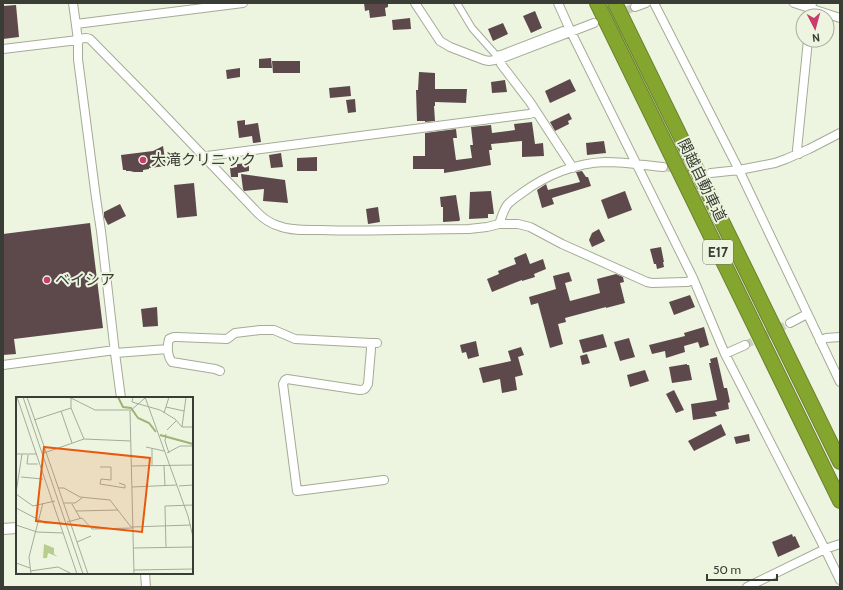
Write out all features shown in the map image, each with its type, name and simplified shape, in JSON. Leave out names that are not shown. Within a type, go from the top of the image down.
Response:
[{"type":"highway","name":"関越自動車道","points":[[597,3],[840,501]]},
{"type":"highway","name":"関越自動車道","points":[[615,3],[840,462]]},
{"type":"street","points":[[73,3],[78,40],[78,59],[121,397]]},
{"type":"street","points":[[76,24],[243,3]]},
{"type":"street","points":[[415,3],[438,38],[447,46],[484,60],[500,59],[594,23]]},
{"type":"street","points":[[457,3],[472,28],[496,55],[563,30]]},
{"type":"street","points":[[558,3],[693,278],[725,354],[826,549],[840,580]]},
{"type":"street","points":[[635,7],[646,3]]},
{"type":"street","points":[[654,3],[739,170],[840,382]]},
{"type":"street","points":[[794,3],[808,8]]},
{"type":"street","points":[[3,49],[85,38],[90,39],[261,217],[269,223],[286,229],[339,231],[469,229],[495,226],[499,224],[518,224],[530,228],[647,282],[688,282],[693,278]]},
{"type":"street","points":[[799,154],[797,150],[807,48]]},
{"type":"street","points":[[500,59],[501,64],[530,102],[573,168]]},
{"type":"street","points":[[205,158],[207,156],[529,114],[533,113],[535,110]]},
{"type":"street","points":[[711,173],[739,170],[774,163],[799,154],[840,133]]},
{"type":"street","points":[[499,224],[508,204],[514,199],[548,177],[573,168],[604,162],[663,167]]},
{"type":"street","points":[[790,322],[807,314]]},
{"type":"street","points":[[220,371],[172,362],[169,358],[169,339],[174,337],[227,339],[236,333],[274,330],[295,339],[374,343],[371,349],[368,384],[364,390],[287,379],[283,384],[297,491],[384,480]]},
{"type":"street","points":[[820,341],[826,338],[840,337]]},
{"type":"street","points":[[725,354],[745,345]]},
{"type":"street","points":[[3,365],[115,352],[168,349]]},
{"type":"street","points":[[3,529],[16,528]]},
{"type":"street","points":[[747,587],[826,549],[840,544]]},
{"type":"street","points":[[145,574],[146,587]]},
{"type":"building","points":[[364,3],[388,3],[388,7],[385,8],[386,16],[370,18],[369,10],[365,11]]},
{"type":"building","points":[[16,5],[19,37],[3,39],[3,6]]},
{"type":"building","points":[[535,11],[542,28],[531,33],[523,16]]},
{"type":"building","points":[[410,18],[411,29],[393,30],[392,20]]},
{"type":"building","points":[[503,23],[508,34],[493,41],[488,29]]},
{"type":"building","points":[[271,58],[272,68],[259,68],[259,59]]},
{"type":"building","points":[[272,61],[300,61],[300,73],[273,73]]},
{"type":"building","points":[[240,68],[240,77],[227,79],[226,70]]},
{"type":"building","points":[[419,72],[435,73],[435,89],[467,89],[466,103],[435,102],[435,121],[417,121],[416,90],[418,90]]},
{"type":"building","points":[[570,79],[576,91],[550,103],[545,91]]},
{"type":"building","points":[[505,80],[507,92],[492,93],[491,82]]},
{"type":"building","points":[[350,86],[351,96],[330,98],[329,88]]},
{"type":"building","points":[[355,99],[356,112],[348,113],[346,100]]},
{"type":"building","points":[[569,113],[572,119],[568,121],[569,124],[555,131],[550,122]]},
{"type":"building","points":[[245,120],[245,125],[258,123],[261,142],[253,143],[252,136],[239,138],[237,121]]},
{"type":"building","points":[[532,122],[535,144],[543,143],[544,156],[522,157],[522,141],[491,144],[492,150],[489,150],[491,165],[444,173],[444,169],[413,169],[413,156],[425,156],[425,133],[456,129],[457,138],[453,138],[456,160],[472,158],[470,145],[473,145],[471,127],[491,125],[492,133],[515,130],[514,124]]},
{"type":"building","points":[[604,141],[606,153],[587,155],[586,143]]},
{"type":"building","name":"大滝クリニック","points":[[163,146],[166,166],[149,168],[143,170],[143,172],[123,170],[121,155],[153,151]]},
{"type":"building","points":[[281,153],[283,167],[271,168],[269,155]]},
{"type":"building","points":[[317,157],[317,171],[297,171],[297,158]]},
{"type":"building","points":[[249,163],[249,171],[238,173],[238,177],[231,177],[230,168],[237,167],[237,164]]},
{"type":"building","points":[[582,171],[586,177],[588,177],[591,186],[552,198],[554,204],[542,208],[537,190],[546,184],[548,190],[580,182],[576,172]]},
{"type":"building","points":[[241,174],[285,180],[288,203],[263,201],[264,189],[244,191]]},
{"type":"building","points":[[194,183],[197,216],[177,218],[174,185]]},
{"type":"building","points":[[491,191],[494,214],[488,214],[488,218],[469,219],[470,192]]},
{"type":"building","points":[[625,191],[632,210],[608,219],[601,200]]},
{"type":"building","points":[[456,195],[460,220],[443,222],[443,207],[441,207],[440,197]]},
{"type":"building","points":[[120,204],[126,216],[108,225],[104,217],[104,212]]},
{"type":"building","points":[[378,207],[380,222],[368,224],[366,209]]},
{"type":"building","points":[[90,223],[103,328],[14,339],[16,354],[3,355],[3,234]]},
{"type":"building","points":[[599,229],[605,241],[592,247],[589,240],[592,233]]},
{"type":"building","points":[[661,247],[664,267],[657,269],[650,249]]},
{"type":"building","points":[[526,253],[530,264],[543,259],[546,269],[534,274],[535,277],[522,280],[492,292],[487,279],[499,274],[498,271],[516,264],[514,258]]},
{"type":"building","points":[[569,272],[572,281],[565,283],[570,301],[600,293],[597,279],[616,274],[623,277],[624,282],[620,283],[625,303],[565,318],[566,322],[558,324],[563,344],[550,348],[538,303],[531,305],[529,297],[556,289],[553,276]]},
{"type":"building","points":[[690,295],[695,307],[674,315],[669,302]]},
{"type":"building","points":[[157,307],[158,326],[143,327],[141,309]]},
{"type":"building","points":[[704,327],[709,345],[700,348],[698,342],[684,346],[685,352],[666,358],[665,351],[652,354],[649,345],[685,336],[684,333]]},
{"type":"building","points":[[603,334],[607,347],[583,353],[579,340]]},
{"type":"building","points":[[629,338],[635,357],[620,361],[614,342]]},
{"type":"building","points":[[476,341],[479,356],[468,359],[466,352],[462,353],[460,345]]},
{"type":"building","points":[[521,347],[524,355],[518,357],[523,375],[515,377],[517,390],[502,393],[500,379],[483,383],[479,368],[511,361],[508,351]]},
{"type":"building","points":[[587,354],[590,363],[582,365],[580,356]]},
{"type":"building","points":[[717,357],[724,388],[727,388],[730,402],[728,403],[729,409],[715,412],[717,416],[693,420],[691,404],[717,400],[709,363],[711,363],[710,359]]},
{"type":"building","points":[[689,365],[692,380],[672,383],[669,367]]},
{"type":"building","points":[[645,370],[649,381],[630,387],[627,375]]},
{"type":"building","points":[[674,390],[684,410],[676,413],[666,394]]},
{"type":"building","points":[[721,424],[726,435],[694,451],[688,441]]},
{"type":"building","points":[[749,434],[750,441],[736,444],[734,437]]},
{"type":"building","points":[[792,534],[793,537],[795,536],[800,547],[778,557],[772,542]]},
{"type":"tunnel","points":[[602,20],[635,7]]},
{"type":"tunnel","points":[[663,167],[711,173]]},
{"type":"tunnel","points":[[745,345],[790,323]]},
{"type":"place","name":"大滝クリニック","points":[[143,160]]},
{"type":"place","name":"ベイシア","points":[[47,280]]}]
